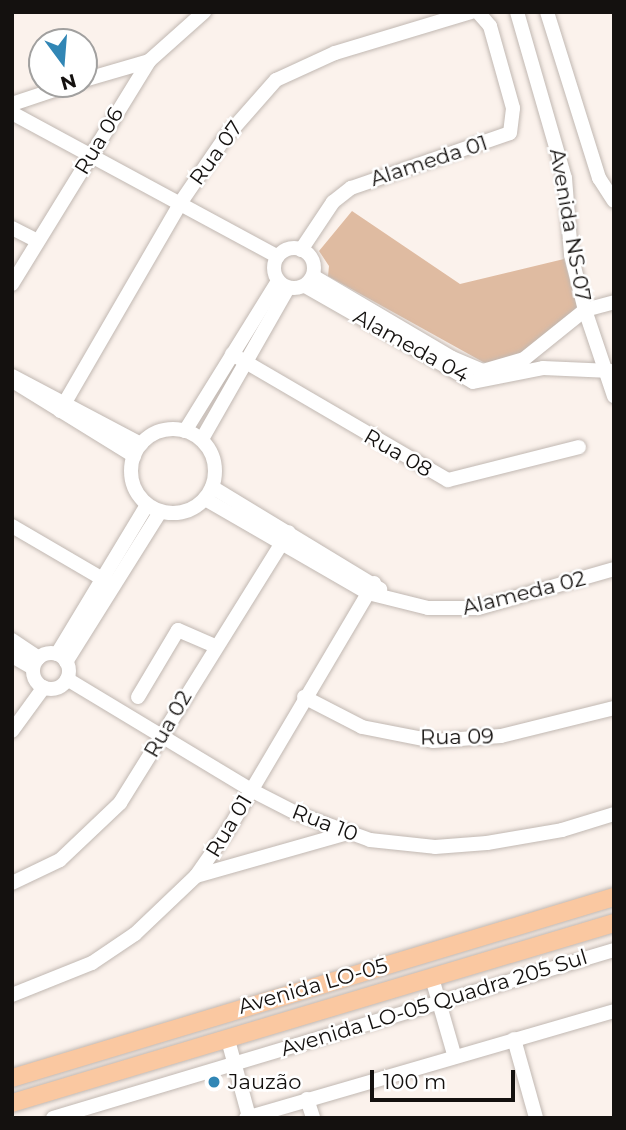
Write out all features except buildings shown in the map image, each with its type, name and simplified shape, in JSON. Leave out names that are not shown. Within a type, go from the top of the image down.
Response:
[{"type":"main road","name":"Avenida LO-05","points":[[12,1078],[614,897]]},
{"type":"main road","name":"Avenida LO-05","points":[[12,1102],[228,1040],[614,923]]},
{"type":"street","name":"Rua 06","points":[[12,284],[149,61],[204,12]]},
{"type":"street","name":"Rua 07","points":[[63,406],[181,202],[223,139],[276,80],[335,53],[471,12]]},
{"type":"street","name":"Alameda 01","points":[[301,250],[333,202],[351,188],[377,176],[505,138],[513,127],[513,108],[490,26],[478,12]]},
{"type":"street","name":"Avenida NS-07","points":[[517,12],[565,178],[571,255],[585,310],[610,371],[614,397]]},
{"type":"street","name":"Avenida NS-07","points":[[547,12],[599,177],[614,201]]},
{"type":"street","points":[[98,76],[149,61]]},
{"type":"street","points":[[12,104],[30,98]]},
{"type":"street","points":[[12,113],[93,153],[278,257]]},
{"type":"street","points":[[12,228],[37,240]]},
{"type":"street","points":[[185,431],[232,354],[283,284],[309,281],[311,258],[301,250],[288,249],[278,257],[274,269],[283,284]]},
{"type":"street","name":"Alameda 04","points":[[309,281],[472,382],[543,368],[610,371]]},
{"type":"street","points":[[202,439],[247,362],[283,284]]},
{"type":"street","points":[[585,310],[614,302]]},
{"type":"street","name":"Alameda 04","points":[[369,316],[483,371],[536,353],[585,310]]},
{"type":"street","name":"Rua 08","points":[[232,354],[448,480],[579,447]]},
{"type":"street","points":[[12,378],[137,450]]},
{"type":"street","points":[[161,431],[185,431],[202,439],[213,457],[209,493],[187,512],[153,508],[132,482],[137,450],[161,431]]},
{"type":"street","name":"Alameda 02","points":[[209,493],[371,588],[392,599],[428,608],[478,608],[614,569]]},
{"type":"street","points":[[44,687],[59,687],[67,679],[62,658],[101,577],[153,508]]},
{"type":"street","points":[[12,656],[36,663],[62,658],[114,586],[153,508]]},
{"type":"street","points":[[12,526],[114,586]]},
{"type":"street","name":"Rua 02","points":[[12,883],[60,860],[98,827],[120,803],[160,733],[286,537]]},
{"type":"street","name":"Rua 01","points":[[12,995],[92,963],[135,934],[196,876],[251,790],[371,588]]},
{"type":"street","points":[[138,697],[178,630],[215,646]]},
{"type":"street","points":[[12,640],[36,663],[44,687]]},
{"type":"street","name":"Rua 10","points":[[67,679],[251,790],[344,834],[436,847],[562,830],[614,814]]},
{"type":"street","points":[[12,731],[44,687]]},
{"type":"street","name":"Rua 09","points":[[304,697],[362,727],[433,741],[501,736],[614,708]]},
{"type":"street","points":[[196,876],[344,834]]},
{"type":"street","name":"Avenida LO-05 Quadra 205 Sul","points":[[53,1118],[439,999],[614,950]]},
{"type":"street","points":[[432,978],[454,1054]]},
{"type":"street","points":[[228,1040],[247,1117],[454,1054],[614,1011]]},
{"type":"street","points":[[513,1039],[536,1118]]},
{"type":"street","points":[[307,1098],[313,1118]]},
{"type":"shaded area","points":[[352,211],[460,284],[564,259],[577,307],[544,343],[501,366],[483,362],[328,276],[329,266],[319,251]]},
{"type":"place","name":"Jauzão","points":[[214,1082]]}]
